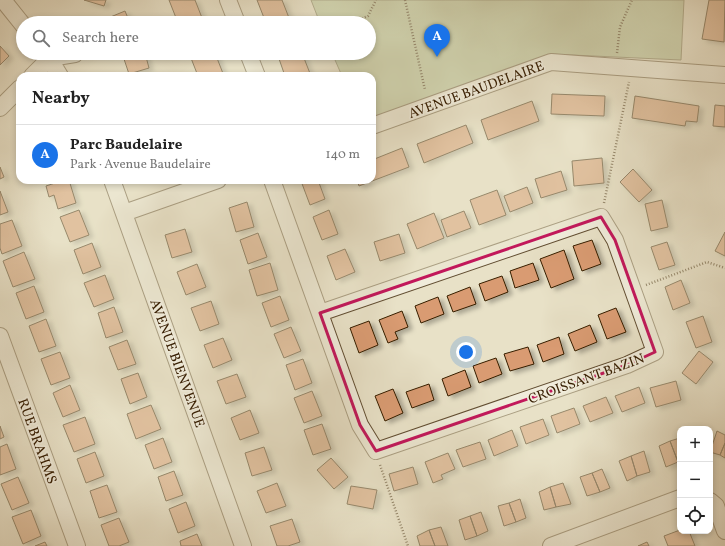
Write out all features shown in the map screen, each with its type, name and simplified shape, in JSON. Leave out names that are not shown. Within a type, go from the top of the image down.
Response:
[{"type":"street","points":[[3,0],[16,16]]},
{"type":"street","points":[[228,0],[234,16]]},
{"type":"street","points":[[35,72],[45,60]]},
{"type":"street","points":[[50,60],[58,72]]},
{"type":"street","points":[[251,60],[255,72]]},
{"type":"street","name":"AVENUE BAUDELAIRE","points":[[376,125],[552,62],[725,75]]},
{"type":"street","points":[[0,108],[16,92]]},
{"type":"street","name":"AVENUE BIENVENUE","points":[[113,184],[243,546]]},
{"type":"street","points":[[124,213],[207,184]]},
{"type":"street","points":[[273,184],[360,425],[376,451]]},
{"type":"street","points":[[320,313],[601,217]]},
{"type":"street","name":"CROISSANT BAZIN","points":[[376,451],[627,365],[655,352],[615,240],[601,217]]},
{"type":"street","name":"RUE BRAHMS","points":[[0,336],[77,546]]},
{"type":"street","points":[[552,546],[677,499]]},
{"type":"street","points":[[713,504],[716,506],[725,531]]},
{"type":"path","points":[[368,16],[376,0]]},
{"type":"path","points":[[405,0],[425,90]]},
{"type":"path","points":[[618,48],[620,27],[632,0]]},
{"type":"path","points":[[601,217],[632,68]]},
{"type":"path","points":[[633,290],[707,262],[725,268]]},
{"type":"path","points":[[376,451],[408,546]]},
{"type":"highlighted area","points":[[601,217],[615,240],[655,352],[627,365],[376,451],[360,425],[320,313]]},
{"type":"green space","points":[[311,0],[684,0],[681,60],[550,54],[376,119],[376,72],[340,72],[335,60],[376,60],[376,16],[317,16]]},
{"type":"building","points":[[84,0],[106,0],[104,6]]},
{"type":"building","points":[[169,0],[195,0],[201,16],[175,16]]},
{"type":"building","points":[[257,0],[282,0],[288,16],[263,16]]},
{"type":"building","points":[[709,0],[725,0],[724,42],[702,39]]},
{"type":"building","points":[[125,11],[127,16],[113,16]]},
{"type":"building","points":[[0,46],[9,56],[0,65]]},
{"type":"building","points":[[124,60],[147,60],[149,68],[136,72],[128,72]]},
{"type":"building","points":[[192,60],[218,60],[222,72],[196,72]]},
{"type":"building","points":[[279,60],[305,60],[309,72],[284,72]]},
{"type":"building","points":[[552,94],[605,96],[604,116],[551,114]]},
{"type":"building","points":[[635,96],[699,106],[697,122],[686,121],[685,126],[632,118]]},
{"type":"building","points":[[532,101],[539,121],[488,140],[481,120]]},
{"type":"building","points":[[715,105],[725,106],[725,127],[713,126]]},
{"type":"building","points":[[466,125],[473,143],[424,163],[417,144]]},
{"type":"building","points":[[402,148],[409,167],[376,180],[376,158]]},
{"type":"building","points":[[602,158],[604,183],[574,186],[572,161]]},
{"type":"building","points":[[0,167],[4,177],[0,179]]},
{"type":"building","points":[[633,169],[652,190],[639,202],[620,182]]},
{"type":"building","points":[[561,171],[567,190],[541,198],[535,179]]},
{"type":"building","points":[[52,184],[70,184],[76,203],[58,209],[54,195],[49,197],[46,186]]},
{"type":"building","points":[[302,184],[319,184],[325,199],[310,205]]},
{"type":"building","points":[[527,187],[533,203],[510,212],[504,196]]},
{"type":"building","points":[[497,190],[506,215],[479,225],[470,200]]},
{"type":"building","points":[[0,191],[8,212],[0,215]]},
{"type":"building","points":[[662,200],[668,227],[651,231],[645,204]]},
{"type":"building","points":[[247,202],[254,227],[236,232],[229,208]]},
{"type":"building","points":[[79,210],[89,235],[70,242],[60,217]]},
{"type":"building","points":[[329,210],[338,234],[322,240],[313,217]]},
{"type":"building","points":[[464,211],[471,228],[447,237],[441,220]]},
{"type":"building","points":[[434,213],[444,238],[417,249],[407,224]]},
{"type":"building","points":[[12,220],[22,246],[2,254],[0,248],[0,224]]},
{"type":"building","points":[[185,229],[192,252],[172,258],[165,235]]},
{"type":"building","points":[[725,232],[725,256],[715,251]]},
{"type":"building","points":[[258,233],[267,257],[248,264],[240,240]]},
{"type":"building","points":[[399,234],[405,253],[380,261],[374,242]]},
{"type":"building","points":[[592,240],[601,264],[582,271],[573,246]]},
{"type":"building","points":[[667,242],[675,265],[659,270],[651,247]]},
{"type":"building","points":[[92,243],[101,267],[83,274],[74,250]]},
{"type":"building","points":[[345,249],[355,272],[336,280],[327,256]]},
{"type":"building","points":[[564,250],[574,279],[551,288],[540,259]]},
{"type":"building","points":[[24,252],[35,279],[13,287],[3,261]]},
{"type":"building","points":[[270,263],[278,290],[257,296],[249,270]]},
{"type":"building","points":[[533,263],[539,280],[515,288],[510,271]]},
{"type":"building","points":[[197,264],[206,287],[186,295],[177,272]]},
{"type":"building","points":[[105,275],[114,299],[94,307],[84,283]]},
{"type":"building","points":[[502,276],[508,292],[485,301],[479,284]]},
{"type":"building","points":[[681,280],[690,303],[673,310],[665,287]]},
{"type":"building","points":[[34,286],[44,312],[26,319],[16,293]]},
{"type":"building","points":[[470,287],[476,304],[453,312],[447,296]]},
{"type":"building","points":[[280,296],[289,320],[271,327],[262,303]]},
{"type":"building","points":[[438,297],[444,314],[421,323],[415,306]]},
{"type":"building","points":[[211,301],[219,324],[200,331],[191,308]]},
{"type":"building","points":[[114,307],[123,332],[106,338],[98,313]]},
{"type":"building","points":[[616,308],[626,332],[607,339],[598,315]]},
{"type":"building","points":[[402,311],[408,327],[395,332],[398,339],[388,343],[379,320]]},
{"type":"building","points":[[703,316],[712,342],[696,348],[686,322]]},
{"type":"building","points":[[46,319],[56,346],[39,352],[29,326]]},
{"type":"building","points":[[369,321],[378,345],[359,353],[350,328]]},
{"type":"building","points":[[590,325],[597,342],[575,351],[568,334]]},
{"type":"building","points":[[291,327],[301,351],[284,358],[274,334]]},
{"type":"building","points":[[559,337],[564,354],[543,362],[537,345]]},
{"type":"building","points":[[223,338],[232,360],[213,368],[204,345]]},
{"type":"building","points":[[127,340],[136,364],[118,370],[109,347]]},
{"type":"building","points":[[528,347],[534,364],[510,371],[504,354]]},
{"type":"building","points":[[699,351],[713,362],[696,384],[682,373]]},
{"type":"building","points":[[60,352],[70,378],[51,385],[41,359]]},
{"type":"building","points":[[496,358],[502,374],[479,383],[473,366]]},
{"type":"building","points":[[303,359],[312,383],[295,390],[286,365]]},
{"type":"building","points":[[465,370],[471,387],[448,396],[442,379]]},
{"type":"building","points":[[138,373],[147,397],[130,404],[121,379]]},
{"type":"building","points":[[237,374],[246,397],[226,404],[217,381]]},
{"type":"building","points":[[676,381],[681,400],[656,407],[650,388]]},
{"type":"building","points":[[429,384],[434,400],[412,408],[406,392]]},
{"type":"building","points":[[70,385],[80,410],[63,417],[53,393]]},
{"type":"building","points":[[639,387],[645,403],[622,412],[615,396]]},
{"type":"building","points":[[393,389],[403,413],[385,421],[375,396]]},
{"type":"building","points":[[312,391],[322,416],[304,423],[294,398]]},
{"type":"building","points":[[606,397],[613,413],[590,422],[583,406]]},
{"type":"building","points":[[151,405],[161,429],[136,439],[127,414]]},
{"type":"building","points":[[574,408],[580,424],[557,433],[551,416]]},
{"type":"building","points":[[250,410],[259,433],[240,440],[231,418]]},
{"type":"building","points":[[85,417],[95,444],[74,452],[63,425]]},
{"type":"building","points":[[543,419],[549,435],[526,444],[520,427]]},
{"type":"building","points":[[322,424],[331,449],[313,455],[304,430]]},
{"type":"building","points":[[0,426],[4,437],[0,439]]},
{"type":"building","points":[[512,430],[518,446],[494,456],[488,440]]},
{"type":"building","points":[[717,431],[725,435],[725,443],[720,455],[713,453],[713,443]]},
{"type":"building","points":[[163,438],[172,462],[154,469],[145,445]]},
{"type":"building","points":[[677,439],[677,459],[670,441]]},
{"type":"building","points":[[670,441],[677,462],[666,467],[659,446]]},
{"type":"building","points":[[480,442],[486,459],[463,467],[456,450]]},
{"type":"building","points":[[725,443],[725,458],[720,455]]},
{"type":"building","points":[[7,444],[16,469],[0,475],[0,447]]},
{"type":"building","points":[[264,447],[272,470],[252,476],[245,453]]},
{"type":"building","points":[[644,451],[650,472],[637,476],[631,456]]},
{"type":"building","points":[[95,452],[104,476],[86,483],[77,459]]},
{"type":"building","points":[[448,453],[455,469],[441,475],[443,479],[433,483],[425,462]]},
{"type":"building","points":[[631,456],[637,476],[627,481],[619,461]]},
{"type":"building","points":[[331,458],[348,477],[334,489],[317,470]]},
{"type":"building","points":[[413,467],[418,484],[394,491],[389,474]]},
{"type":"building","points":[[602,469],[610,488],[600,492],[592,473]]},
{"type":"building","points":[[174,471],[183,495],[166,501],[158,477]]},
{"type":"building","points":[[592,473],[600,492],[587,496],[580,477]]},
{"type":"building","points":[[18,477],[29,503],[12,510],[1,484]]},
{"type":"building","points":[[277,483],[286,506],[266,513],[257,491]]},
{"type":"building","points":[[563,483],[571,504],[556,507],[550,487]]},
{"type":"building","points":[[107,485],[117,512],[99,518],[90,491]]},
{"type":"building","points":[[351,486],[377,490],[373,509],[347,504]]},
{"type":"building","points":[[550,487],[556,507],[544,510],[539,492]]},
{"type":"building","points":[[520,499],[526,518],[516,522],[509,503]]},
{"type":"building","points":[[186,502],[195,526],[178,533],[169,509]]},
{"type":"building","points":[[509,503],[516,522],[504,526],[498,506]]},
{"type":"building","points":[[31,510],[41,536],[23,544],[12,517]]},
{"type":"building","points":[[481,512],[488,531],[477,536],[470,516]]},
{"type":"building","points":[[470,516],[477,536],[465,540],[459,520]]},
{"type":"building","points":[[119,518],[129,542],[119,546],[109,546],[101,525]]},
{"type":"building","points":[[292,519],[300,542],[288,546],[277,546],[270,526]]},
{"type":"building","points":[[441,527],[448,546],[435,546],[429,530]]},
{"type":"building","points":[[429,530],[435,546],[420,546],[417,536]]},
{"type":"building","points":[[677,531],[677,534],[690,534],[695,546],[668,546],[664,536]]},
{"type":"building","points":[[197,534],[202,546],[181,546],[180,541]]},
{"type":"building","points":[[45,542],[47,546],[35,546]]},
{"type":"building","points":[[647,542],[649,546],[638,546]]},
{"type":"place","name":"Parc Baudelaire","points":[[437,57]]}]
